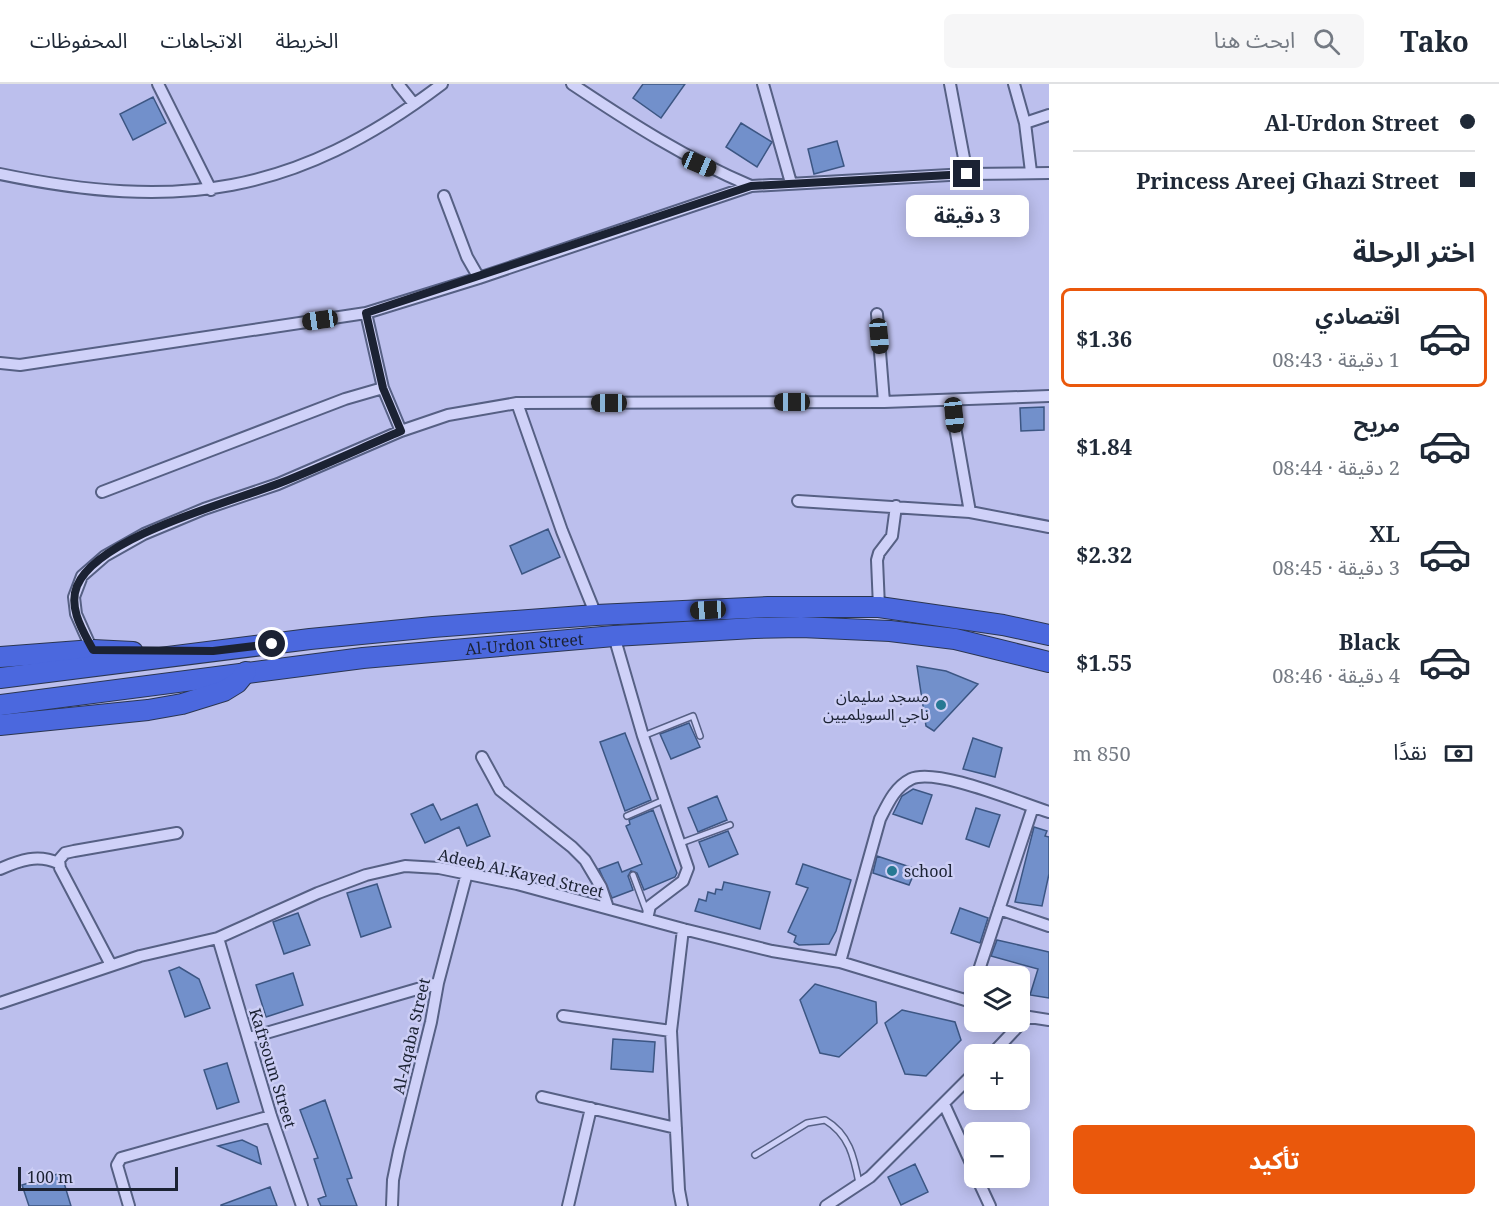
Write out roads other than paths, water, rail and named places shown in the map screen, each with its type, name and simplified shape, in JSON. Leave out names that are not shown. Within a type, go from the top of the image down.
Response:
[{"type":"highway","name":"Al-Urdon Street","points":[[98,658],[213,651],[310,639],[596,615],[768,607],[879,607],[992,623],[1049,635]]},
{"type":"highway","name":"Al-Urdon Street","points":[[0,705],[363,658],[614,636],[754,628],[846,628],[955,639],[1049,662]]},
{"type":"highway","points":[[0,657],[98,658]]},
{"type":"highway","points":[[0,678],[98,658]]},
{"type":"highway","points":[[0,725],[148,710],[183,704],[224,691],[237,683],[246,672]]},
{"type":"street","points":[[158,84],[212,190]]},
{"type":"street","points":[[398,84],[414,104]]},
{"type":"street","points":[[0,174],[95,189],[155,193],[212,190],[254,182],[293,169],[344,146],[414,104],[442,84]]},
{"type":"street","points":[[572,84],[646,133],[699,164],[751,186]]},
{"type":"street","points":[[764,84],[791,183]]},
{"type":"street","points":[[950,84],[967,174]]},
{"type":"street","points":[[1014,84],[1025,123],[1031,172]]},
{"type":"street","points":[[1025,123],[1049,115]]},
{"type":"street","points":[[0,363],[20,365],[366,313],[479,278],[751,186],[967,174],[1049,173]]},
{"type":"street","points":[[444,196],[467,257],[479,278]]},
{"type":"street","points":[[366,313],[383,388],[401,431]]},
{"type":"street","points":[[877,315],[884,402]]},
{"type":"street","points":[[102,492],[345,399],[383,388]]},
{"type":"street","points":[[98,658],[76,614],[74,597],[82,576],[105,556],[144,534],[204,509],[278,484],[401,431],[448,415],[517,403],[884,402],[1049,396]]},
{"type":"street","points":[[954,401],[955,427],[970,512]]},
{"type":"street","points":[[517,403],[562,531],[596,615]]},
{"type":"street","points":[[798,501],[970,512],[1049,527]]},
{"type":"street","points":[[879,607],[877,560],[892,536],[896,506]]},
{"type":"street","points":[[614,636],[643,736],[688,868],[687,874],[674,890],[656,901],[647,915]]},
{"type":"street","points":[[482,757],[500,790],[528,810],[585,860],[601,887],[608,908]]},
{"type":"street","points":[[840,962],[880,819],[891,798],[901,786],[912,779],[938,776],[1049,812]]},
{"type":"street","points":[[979,966],[1033,807]]},
{"type":"street","points":[[58,863],[61,857],[74,851],[177,833]]},
{"type":"street","points":[[0,869],[33,857],[46,857],[58,863],[111,965]]},
{"type":"street","name":"Adeeb Al-Kayed Street","points":[[0,1003],[111,965],[218,938],[301,900],[389,869],[421,866],[467,873],[608,908],[647,915],[682,929],[772,951],[840,962],[964,1000]]},
{"type":"street","name":"Al-Aqaba Street","points":[[392,1206],[395,1170],[438,983],[467,873]]},
{"type":"street","points":[[999,909],[1049,926]]},
{"type":"street","points":[[682,929],[671,1031],[679,1190],[682,1206]]},
{"type":"street","name":"Kafrsoum Street","points":[[218,938],[271,1116],[302,1206]]},
{"type":"street","points":[[249,1038],[438,983]]},
{"type":"street","points":[[563,1016],[671,1031]]},
{"type":"street","points":[[1030,1018],[1048,1023]]},
{"type":"street","points":[[1000,1044],[1011,1032]]},
{"type":"street","points":[[826,1206],[859,1185],[964,1083]]},
{"type":"street","points":[[543,1097],[676,1128]]},
{"type":"street","points":[[944,1104],[964,1148]]},
{"type":"street","points":[[568,1206],[591,1108]]},
{"type":"street","points":[[126,1205],[117,1165],[121,1158],[271,1116]]},
{"type":"street","points":[[982,1188],[990,1206]]},
{"type":"lane","points":[[643,736],[693,716],[700,736]]},
{"type":"lane","points":[[627,816],[666,800]]},
{"type":"lane","points":[[681,843],[730,825]]},
{"type":"lane","points":[[633,875],[647,915]]},
{"type":"lane","points":[[755,1155],[807,1123],[825,1120],[843,1133],[859,1185]]},
{"type":"place","name":"مسجد سليمان ناجي السويلميين","points":[[941,705]]},
{"type":"place","name":"school","points":[[892,871]]}]
